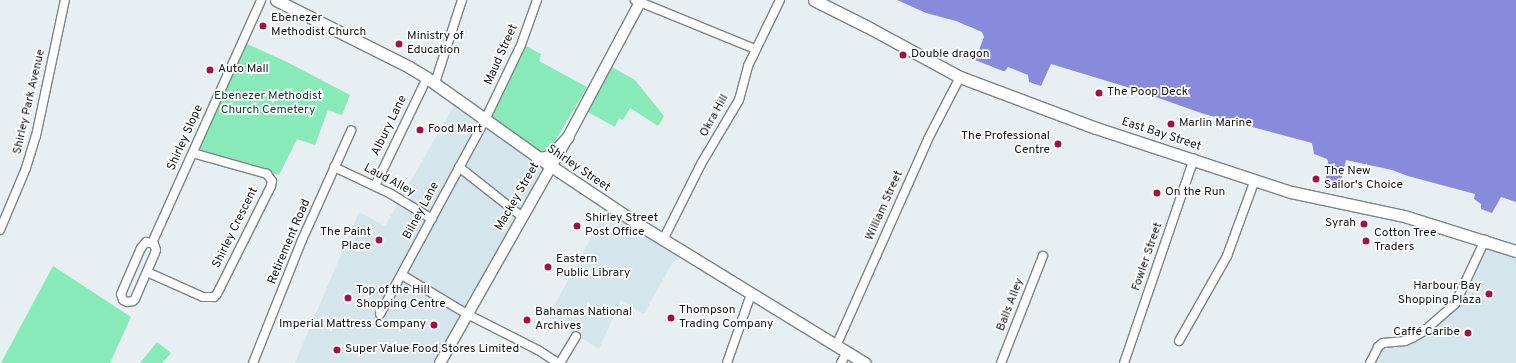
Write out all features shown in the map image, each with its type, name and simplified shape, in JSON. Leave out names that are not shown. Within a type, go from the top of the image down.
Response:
[{"type":"highway","name":"Shirley Street","points":[[276,0],[404,64],[432,80],[539,158],[663,240],[865,363]]},
{"type":"highway","name":"East Bay Street","points":[[814,0],[866,26],[960,77],[1089,125],[1292,192],[1404,216],[1516,250]]},
{"type":"highway","points":[[539,158],[550,156],[568,137]]},
{"type":"main road","name":"Mackey Street","points":[[440,363],[521,216],[568,137],[639,1]]},
{"type":"street","name":"Shirley Park Avenue","points":[[0,230],[26,168],[36,136],[65,0]]},
{"type":"street","name":"Shirley Slope","points":[[152,243],[261,0]]},
{"type":"street","name":"Albury Lane","points":[[374,186],[432,80],[462,0]]},
{"type":"street","name":"Maud Street","points":[[485,120],[521,45],[537,0]]},
{"type":"street","name":"Okra Hill","points":[[663,240],[701,164],[739,100],[748,66],[780,0]]},
{"type":"street","points":[[639,1],[755,49]]},
{"type":"street","name":"William Street","points":[[836,346],[928,140],[960,77]]},
{"type":"street","name":"Bilney Lane","points":[[380,314],[485,120]]},
{"type":"street","name":"Retirement Road","points":[[253,363],[302,240],[350,130]]},
{"type":"street","name":"Shirley Crescent","points":[[147,272],[203,298],[214,297],[217,294],[272,181],[267,174],[193,153]]},
{"type":"street","name":"Fowler Street","points":[[1124,363],[1194,159]]},
{"type":"street","name":"Laud Alley","points":[[334,167],[374,186],[432,219]]},
{"type":"street","points":[[459,167],[521,216]]},
{"type":"street","points":[[1180,341],[1227,256],[1255,180]]},
{"type":"street","points":[[1370,363],[1378,347],[1383,343],[1405,341],[1412,338],[1424,331],[1455,304],[1485,240]]},
{"type":"street","name":"Shirley Slope","points":[[146,242],[152,243],[156,250],[135,299],[130,302],[124,301],[121,294],[141,248],[146,242]]},
{"type":"street","name":"Balls Alley","points":[[1001,363],[1043,256]]},
{"type":"street","points":[[402,275],[467,314],[526,344],[559,363],[576,336]]},
{"type":"street","points":[[727,363],[751,294]]},
{"type":"street","points":[[841,363],[847,352]]},
{"type":"shaded area","points":[[456,102],[543,168],[433,363],[295,363],[359,212],[385,226]]},
{"type":"shaded area","points":[[605,212],[680,257],[672,263],[644,314],[621,300],[599,349],[548,317]]},
{"type":"shaded area","name":"Harbour Bay Shopping Plaza","points":[[1486,246],[1516,256],[1516,363],[1374,363],[1380,350],[1389,346],[1405,345],[1416,341],[1458,305]]},
{"type":"green space","name":"Ebenezer Methodist Church Cemetery","points":[[245,43],[287,62],[350,95],[342,115],[328,110],[315,145],[297,139],[279,175],[197,151]]},
{"type":"green space","points":[[526,46],[541,54],[539,61],[587,87],[551,148],[538,153],[489,118]]},
{"type":"green space","points":[[610,66],[635,80],[664,116],[658,126],[630,108],[623,120],[619,118],[615,127],[586,111]]},
{"type":"green space","points":[[53,266],[131,317],[110,363],[1,363]]},
{"type":"green space","points":[[157,342],[171,353],[162,363],[140,363]]},
{"type":"water","points":[[897,0],[1516,0],[1516,202],[1501,197],[1492,213],[1481,209],[1481,204],[1474,199],[1475,194],[1408,176],[1392,170],[1346,160],[1339,189],[1325,184],[1328,161],[1327,159],[1314,154],[1312,143],[1204,114],[1130,88],[1051,64],[1041,86],[1029,82],[1028,75],[1008,67],[1005,71],[1003,71],[975,60],[984,37],[982,32],[956,21],[926,13]]},
{"type":"place","name":"Ebenezer Methodist Church","points":[[263,26]]},
{"type":"place","name":"Ministry of Education","points":[[399,44]]},
{"type":"place","name":"Double dragon","points":[[903,55]]},
{"type":"place","name":"Auto Mall","points":[[210,70]]},
{"type":"place","name":"The Poop Deck","points":[[1099,93]]},
{"type":"place","name":"Marlin Marine","points":[[1171,124]]},
{"type":"place","name":"Food Mart","points":[[420,130]]},
{"type":"place","name":"The Professional Centre","points":[[1058,144]]},
{"type":"place","name":"The New Sailor's Choice","points":[[1316,179]]},
{"type":"place","name":"On the Run","points":[[1157,193]]},
{"type":"place","name":"Syrah","points":[[1364,224]]},
{"type":"place","name":"Shirley Street Post Office","points":[[577,226]]},
{"type":"place","name":"The Paint Place","points":[[379,240]]},
{"type":"place","name":"Cotton Tree Traders","points":[[1366,241]]},
{"type":"place","name":"Eastern Public Library","points":[[548,267]]},
{"type":"place","name":"Harbour Bay Shopping Plaza","points":[[1489,294]]},
{"type":"place","name":"Top of the Hill Shopping Centre","points":[[348,298]]},
{"type":"place","name":"Thompson Trading Company","points":[[671,318]]},
{"type":"place","name":"Bahamas National Archives","points":[[527,320]]},
{"type":"place","name":"Imperial Mattress Company","points":[[434,325]]},
{"type":"place","name":"Caffé Caribe","points":[[1468,333]]},
{"type":"place","name":"Super Value Food Stores Limited","points":[[337,350]]}]
